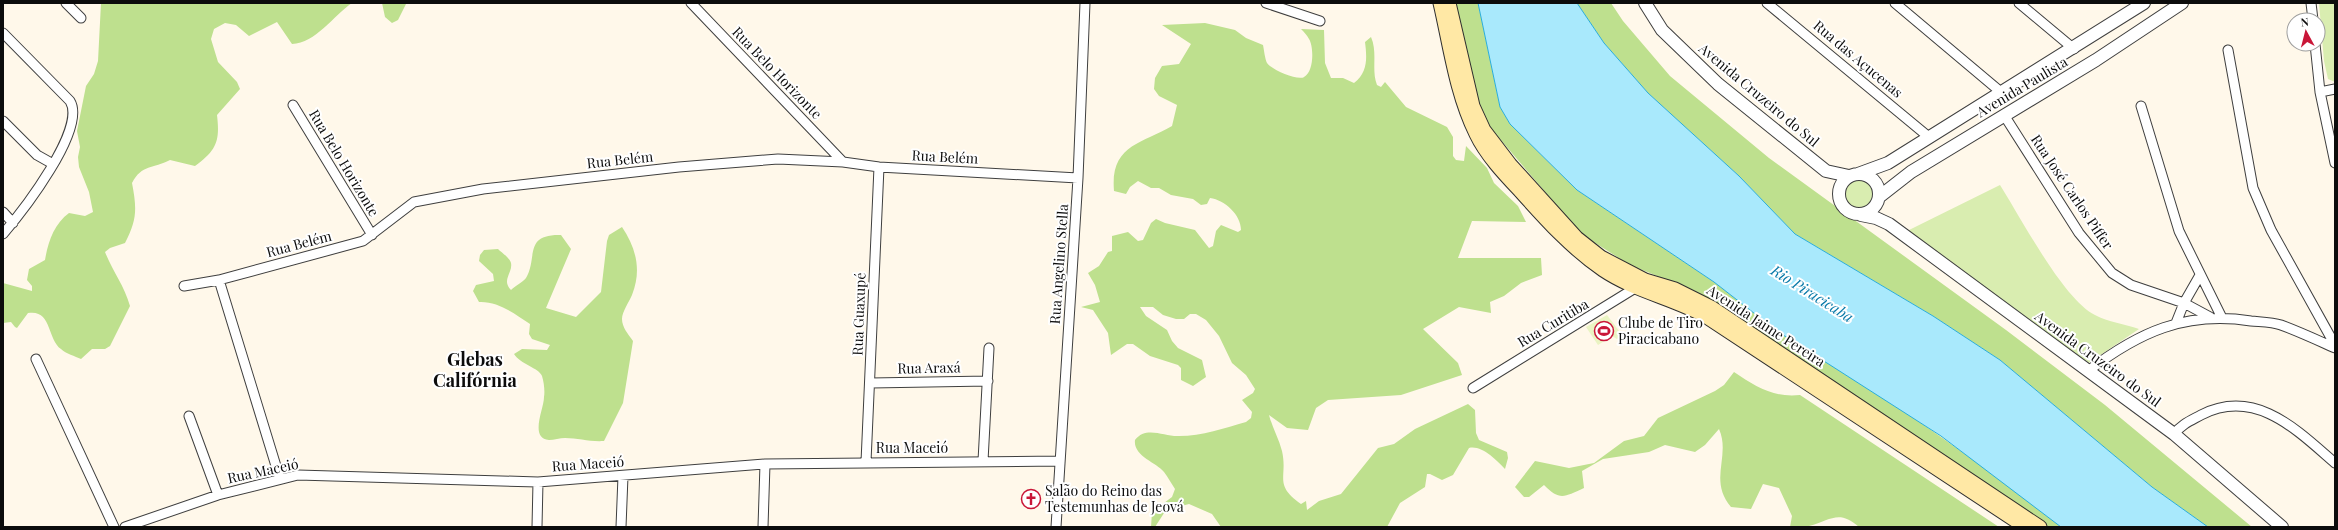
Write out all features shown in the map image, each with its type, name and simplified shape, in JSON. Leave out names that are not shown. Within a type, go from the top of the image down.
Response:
[{"type":"main road","name":"Avenida Jaime Pereira","points":[[1440,3],[1466,110],[1476,135],[1500,169],[1562,238],[1604,271],[1641,284],[1705,316],[2025,527]]},
{"type":"main road","name":"Avenida Jaime Pereira","points":[[1449,3],[1474,106],[1484,130],[1499,151],[1577,238],[1641,284],[1675,289],[1711,307],[2040,527]]},
{"type":"street","points":[[66,3],[81,18]]},
{"type":"street","name":"Rua Belo Horizonte","points":[[691,3],[844,162]]},
{"type":"street","name":"Rua Angelino Stella","points":[[1056,527],[1078,178],[1085,3]]},
{"type":"street","points":[[1266,3],[1320,21]]},
{"type":"street","name":"Avenida Cruzeiro do Sul","points":[[1645,3],[1662,30],[1718,84],[1826,171],[1838,194]]},
{"type":"street","name":"Rua das Açucenas","points":[[1767,3],[1930,138]]},
{"type":"street","points":[[1895,3],[2002,93]]},
{"type":"street","points":[[2019,3],[2096,60]]},
{"type":"street","name":"Avenida Paulista","points":[[1879,198],[1896,183],[2004,115],[2096,60],[2182,3]]},
{"type":"street","name":"Avenida Paulista","points":[[1854,175],[1888,163],[1930,138],[2079,46],[2140,4]]},
{"type":"street","points":[[2113,24],[2125,41]]},
{"type":"street","points":[[3,33],[72,105],[74,116],[68,136],[53,164],[3,234]]},
{"type":"street","points":[[2228,50],[2253,188],[2271,230],[2335,346]]},
{"type":"street","points":[[2316,52],[2320,92],[2335,163]]},
{"type":"street","points":[[2320,92],[2335,89]]},
{"type":"street","name":"Rua Belo Horizonte","points":[[293,105],[372,235]]},
{"type":"street","points":[[2141,106],[2179,231],[2222,318]]},
{"type":"street","name":"Rua José Carlos Piffer","points":[[2004,115],[2079,233],[2103,264],[2131,286],[2184,303],[2210,317]]},
{"type":"street","points":[[3,121],[37,156],[53,164]]},
{"type":"street","name":"Rua Belém","points":[[184,286],[219,280],[363,241],[414,202],[483,189],[672,168],[778,159],[844,162],[879,167],[1078,178]]},
{"type":"street","points":[[1888,163],[1886,169],[1887,175],[1896,183]]},
{"type":"street","name":"Rua Guaxupé","points":[[866,462],[871,383],[879,167]]},
{"type":"street","name":"Avenida Cruzeiro do Sul","points":[[1826,171],[1854,175]]},
{"type":"street","points":[[1879,198],[1873,209],[1861,215],[1848,212],[1839,201],[1838,194],[1841,184],[1854,175],[1871,178],[1878,190],[1879,198],[1889,224]]},
{"type":"street","points":[[3,212],[13,222]]},
{"type":"street","name":"Avenida Cruzeiro do Sul","points":[[1861,215],[1876,218],[1889,224],[2174,434],[2282,527]]},
{"type":"street","points":[[2176,323],[2184,303],[2200,275]]},
{"type":"street","points":[[219,280],[280,479]]},
{"type":"street","name":"Rua Curitiba","points":[[1473,388],[1641,284]]},
{"type":"street","points":[[2088,371],[2118,349],[2139,337],[2176,323],[2210,317],[2280,325],[2335,346]]},
{"type":"street","points":[[983,461],[989,348]]},
{"type":"street","points":[[36,359],[114,527]]},
{"type":"street","name":"Rua Araxá","points":[[871,383],[988,381]]},
{"type":"street","points":[[2174,434],[2181,425],[2219,408],[2244,407],[2263,409],[2294,427],[2335,462]]},
{"type":"street","points":[[189,416],[218,495]]},
{"type":"street","name":"Rua Maceió","points":[[125,527],[218,495],[298,475],[538,482],[765,464],[1060,461]]},
{"type":"street","points":[[763,527],[765,464]]},
{"type":"street","points":[[621,527],[623,476]]},
{"type":"street","points":[[537,527],[538,482]]},
{"type":"green space","points":[[101,3],[352,3],[317,34],[309,39],[292,44],[277,22],[249,36],[236,25],[225,23],[214,29],[211,39],[218,62],[237,82],[240,89],[217,115],[217,138],[208,155],[195,166],[170,160],[148,168],[140,173],[132,183],[135,200],[135,214],[132,228],[125,243],[110,248],[105,252],[125,292],[130,306],[110,346],[105,349],[92,349],[81,359],[61,349],[53,339],[45,320],[36,313],[28,313],[17,328],[11,322],[3,323],[3,283],[32,291],[32,286],[27,280],[29,269],[45,260],[52,234],[59,222],[69,213],[85,216],[93,212],[89,192],[79,167],[78,157],[80,147],[77,131],[86,86],[94,74],[98,61]]},
{"type":"green space","points":[[382,3],[410,3],[406,4],[398,20],[392,23],[385,17]]},
{"type":"green space","points":[[1454,3],[1478,3],[1500,107],[1510,124],[1577,190],[1714,282],[1777,331],[1904,411],[2002,480],[2061,527],[2046,527],[1677,284],[1630,265],[1581,234],[1488,125],[1478,102]]},
{"type":"green space","points":[[1577,3],[1611,3],[1623,21],[1670,76],[1769,158],[2006,330],[2105,405],[2252,527],[2208,527],[2152,487],[2000,360],[1933,316],[1795,234],[1739,176],[1648,93],[1604,43]]},
{"type":"green space","points":[[2319,3],[2335,3],[2335,82],[2328,79],[2324,61],[2323,52],[2326,52],[2326,12],[2320,12]]},
{"type":"green space","points":[[1205,23],[1235,30],[1246,38],[1263,45],[1266,61],[1270,66],[1285,74],[1301,78],[1304,77],[1310,70],[1312,48],[1309,39],[1301,29],[1324,30],[1325,63],[1331,78],[1343,78],[1354,83],[1359,79],[1366,64],[1365,42],[1371,37],[1374,49],[1375,79],[1377,85],[1381,87],[1385,82],[1406,107],[1447,127],[1453,137],[1453,156],[1456,160],[1464,161],[1466,146],[1487,168],[1494,183],[1518,206],[1526,222],[1472,221],[1458,258],[1541,258],[1542,275],[1521,283],[1504,296],[1490,302],[1491,313],[1459,307],[1423,329],[1458,363],[1462,375],[1401,395],[1328,400],[1316,408],[1308,430],[1287,428],[1269,415],[1282,451],[1283,480],[1287,491],[1301,504],[1306,501],[1307,510],[1319,501],[1341,494],[1378,448],[1394,444],[1415,429],[1468,404],[1475,410],[1476,433],[1479,440],[1507,452],[1508,458],[1505,469],[1484,451],[1469,448],[1453,475],[1442,480],[1427,474],[1425,487],[1400,503],[1387,527],[1221,527],[1212,514],[1189,504],[1166,510],[1155,527],[1151,527],[1152,512],[1172,497],[1175,489],[1160,468],[1141,455],[1135,446],[1135,440],[1139,436],[1150,432],[1174,436],[1188,436],[1246,422],[1251,418],[1252,412],[1242,400],[1253,393],[1255,389],[1246,375],[1232,363],[1219,336],[1206,320],[1196,314],[1190,314],[1184,319],[1176,319],[1163,315],[1153,307],[1140,307],[1146,316],[1167,330],[1172,341],[1178,348],[1202,360],[1206,377],[1193,386],[1181,380],[1181,368],[1178,365],[1150,356],[1133,344],[1127,344],[1111,355],[1108,333],[1093,310],[1081,307],[1100,302],[1095,285],[1088,273],[1099,266],[1108,252],[1112,251],[1112,236],[1128,232],[1138,241],[1143,240],[1151,223],[1156,219],[1165,223],[1195,230],[1209,248],[1213,246],[1216,231],[1221,225],[1238,232],[1241,230],[1238,219],[1231,209],[1216,199],[1210,198],[1207,204],[1201,205],[1193,199],[1171,195],[1159,188],[1151,188],[1138,181],[1130,187],[1126,194],[1114,191],[1114,176],[1117,164],[1122,155],[1139,142],[1172,126],[1177,105],[1159,96],[1154,89],[1155,78],[1162,66],[1179,64],[1191,44],[1162,25]]},
{"type":"green space","points":[[1858,176],[1868,179],[1873,184],[1876,194],[1873,204],[1868,209],[1858,212],[1848,209],[1843,204],[1840,194],[1843,184],[1848,179]]},
{"type":"green space","points":[[2000,185],[2043,256],[2056,276],[2070,293],[2095,315],[2139,329],[2087,364],[1907,231]]},
{"type":"green space","points":[[622,227],[634,251],[637,268],[635,286],[623,313],[622,319],[624,328],[633,341],[623,403],[604,441],[565,438],[549,440],[543,438],[539,429],[544,395],[542,376],[540,373],[520,361],[514,354],[522,349],[547,350],[550,345],[532,339],[529,334],[530,324],[512,312],[500,306],[486,302],[479,302],[473,291],[476,285],[494,281],[493,274],[479,261],[480,255],[484,250],[498,249],[508,257],[511,267],[507,283],[511,290],[526,278],[536,243],[541,238],[561,235],[571,249],[546,308],[576,317],[601,292],[607,241],[609,235]]},
{"type":"green space","name":"Clube de Tiro Piracicabano","points":[[1607,315],[1622,335],[1617,339],[1612,336],[1598,345],[1586,327]]},
{"type":"green space","points":[[1734,372],[1749,382],[1773,393],[1781,395],[1800,395],[1999,527],[1859,527],[1846,518],[1840,517],[1829,519],[1807,527],[1790,527],[1792,516],[1779,488],[1763,484],[1751,509],[1731,507],[1724,497],[1721,487],[1720,478],[1723,449],[1719,429],[1705,445],[1695,452],[1665,445],[1649,452],[1603,459],[1582,471],[1584,488],[1572,494],[1562,496],[1558,495],[1544,485],[1529,497],[1524,497],[1515,487],[1535,461],[1569,468],[1594,463],[1624,441],[1644,436],[1658,418],[1715,391],[1724,385]]},
{"type":"water","name":"Rio Piracicaba","points":[[1478,3],[1577,3],[1604,43],[1648,93],[1739,176],[1795,234],[1933,316],[2000,360],[2152,487],[2208,527],[2061,527],[1941,436],[1777,331],[1714,282],[1577,190],[1510,124],[1500,107]]},
{"type":"place","name":"Clube de Tiro Piracicabano","points":[[1604,331]]},
{"type":"place","name":"Salão do Reino das Testemunhas de Jeová","points":[[1031,499]]},
{"type":"district","name":"Glebas Califórnia","points":[[475,370]]}]
